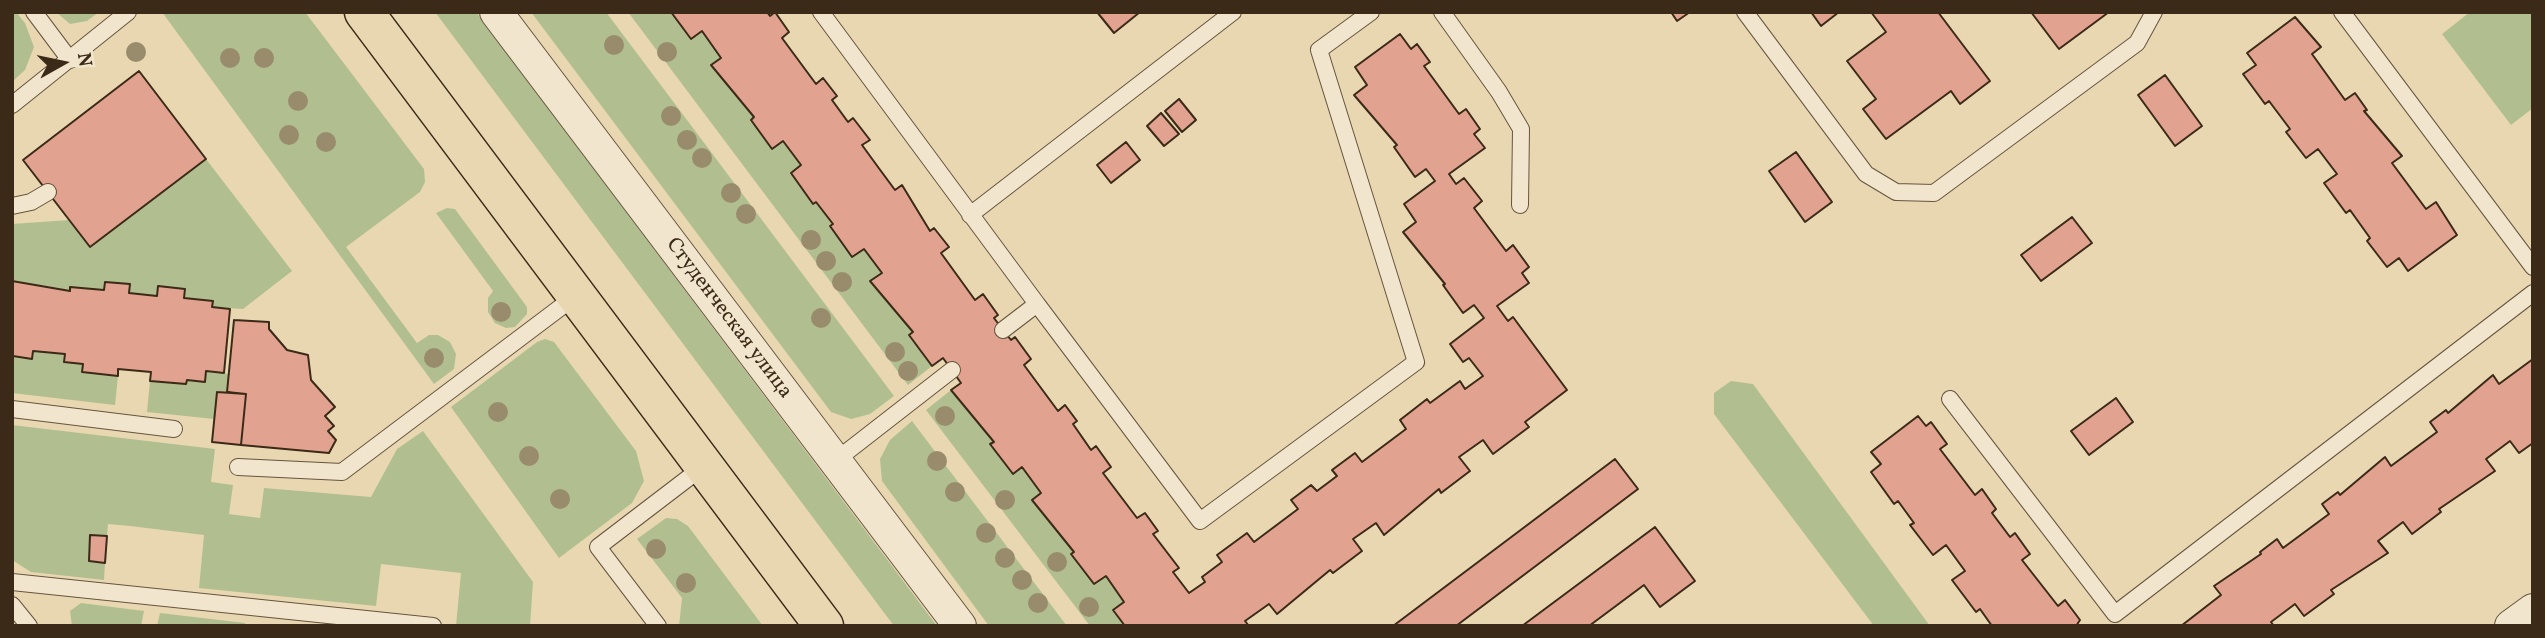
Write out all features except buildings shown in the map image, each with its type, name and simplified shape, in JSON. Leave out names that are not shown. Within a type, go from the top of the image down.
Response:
[{"type":"main road","points":[[364,12],[824,626]]},
{"type":"street","name":"Студенческая улица","points":[[496,12],[960,626]]},
{"type":"street","points":[[2511,626],[2533,610]]},
{"type":"lane","points":[[34,12],[70,60]]},
{"type":"lane","points":[[12,105],[128,12]]},
{"type":"lane","points":[[821,12],[1200,521],[1416,362],[1320,50],[1371,12]]},
{"type":"lane","points":[[1442,12],[1499,92],[1521,129],[1520,205]]},
{"type":"lane","points":[[1745,12],[1866,174],[1896,192],[1934,192],[2137,43],[2154,12]]},
{"type":"lane","points":[[2342,12],[2533,267]]},
{"type":"lane","points":[[970,215],[1227,14]]},
{"type":"lane","points":[[12,206],[31,202],[48,192]]},
{"type":"lane","points":[[1950,399],[2115,614],[2533,293]]},
{"type":"lane","points":[[238,467],[342,472],[578,295]]},
{"type":"lane","points":[[1003,330],[1037,304]]},
{"type":"lane","points":[[835,461],[952,370]]},
{"type":"lane","points":[[12,409],[174,429]]},
{"type":"lane","points":[[658,626],[598,547],[704,466]]},
{"type":"lane","points":[[12,582],[433,626]]},
{"type":"lane","points":[[12,605],[29,626]]},
{"type":"green space","points":[[12,12],[16,12],[25,23],[34,47],[25,70],[12,82]]},
{"type":"green space","points":[[56,12],[99,12],[87,21],[70,24]]},
{"type":"green space","points":[[162,12],[305,12],[424,169],[425,182],[420,192],[346,247],[417,343],[429,335],[438,335],[450,342],[456,354],[454,369],[434,384]]},
{"type":"green space","points":[[435,12],[476,12],[937,626],[894,626]]},
{"type":"green space","points":[[531,12],[606,12],[894,396],[870,414],[851,419],[831,412]]},
{"type":"green space","points":[[628,12],[671,12],[690,39],[702,31],[721,58],[711,66],[754,117],[751,120],[772,149],[783,141],[801,165],[791,174],[813,204],[816,202],[833,224],[830,227],[852,257],[864,249],[882,273],[870,282],[913,332],[910,335],[932,366],[908,385]]},
{"type":"green space","points":[[2470,12],[2533,12],[2533,108],[2511,125],[2442,34]]},
{"type":"green space","points":[[206,159],[292,271],[243,309],[212,307],[213,302],[184,298],[158,286],[157,296],[129,293],[129,284],[105,282],[104,290],[70,291],[12,281],[12,224],[69,220],[91,247]]},
{"type":"green space","points":[[447,208],[455,209],[527,307],[527,314],[515,327],[506,328],[495,323],[488,312],[488,298],[493,291],[436,213]]},
{"type":"green space","points":[[545,339],[554,342],[636,451],[644,481],[632,503],[559,558],[451,407],[537,342]]},
{"type":"green space","points":[[33,351],[65,354],[64,362],[83,364],[82,372],[118,376],[115,405],[12,393],[13,356],[32,358]]},
{"type":"green space","points":[[206,371],[229,374],[227,392],[217,392],[214,419],[147,412],[150,381],[186,384],[187,380],[205,382]]},
{"type":"green space","points":[[1731,381],[1753,384],[1930,626],[1874,626],[1714,414],[1714,393]]},
{"type":"green space","points":[[951,390],[994,442],[991,445],[1012,474],[1022,467],[1041,493],[1032,500],[1074,552],[1071,554],[1094,584],[1106,576],[1124,602],[1114,610],[1125,626],[1090,626],[926,410]]},
{"type":"green space","points":[[912,421],[1067,626],[989,626],[882,481],[880,459],[890,440]]},
{"type":"green space","points":[[12,425],[215,449],[211,482],[233,485],[229,514],[260,518],[264,488],[371,497],[397,449],[423,431],[533,582],[530,626],[456,626],[461,573],[381,564],[376,606],[199,588],[204,535],[130,526],[108,524],[107,536],[90,536],[89,561],[105,563],[104,580],[31,572],[12,560]]},
{"type":"green space","points":[[666,518],[677,519],[688,526],[763,626],[679,626],[682,598],[637,539]]},
{"type":"green space","points":[[81,603],[144,611],[141,626],[72,626],[70,611]]},
{"type":"green space","points":[[160,613],[245,623],[245,626],[157,626]]}]
